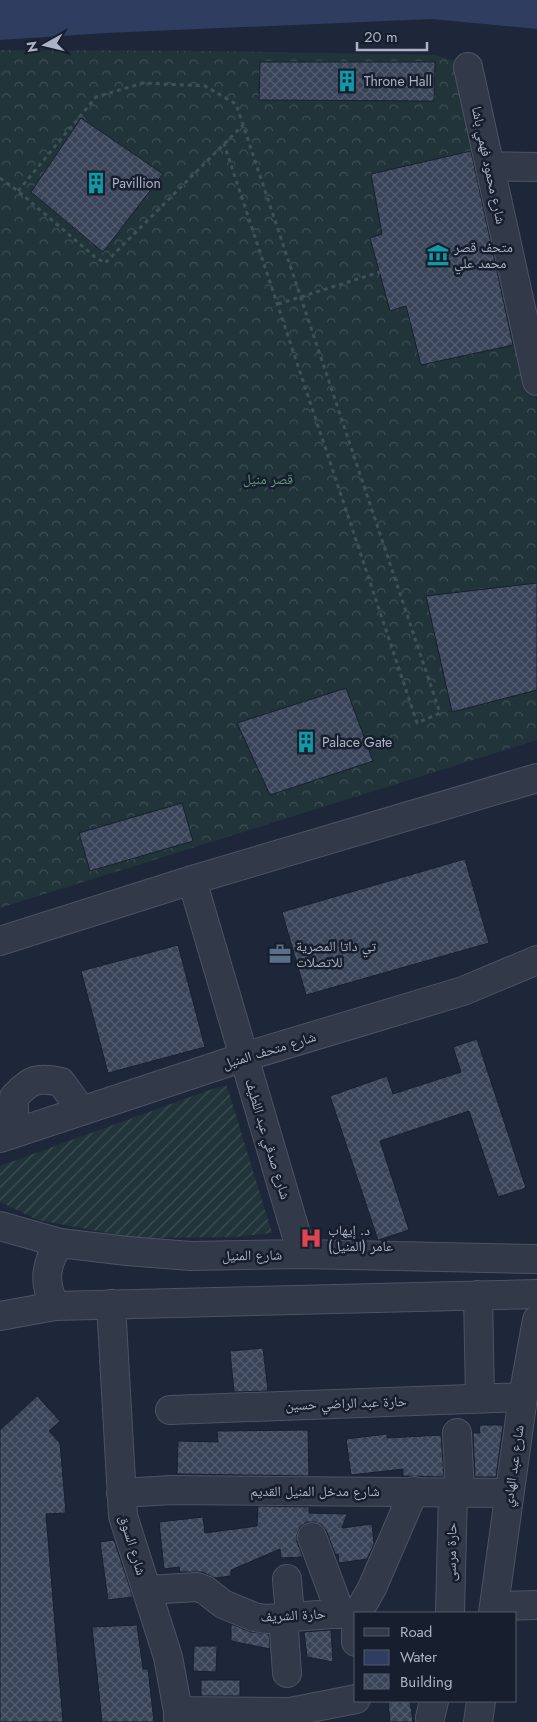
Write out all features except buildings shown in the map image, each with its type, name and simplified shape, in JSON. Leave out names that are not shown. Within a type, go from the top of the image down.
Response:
[{"type":"street","name":"شارع محمود فهمي باشا","points":[[468,67],[537,381]]},
{"type":"street","points":[[490,166],[537,167]]},
{"type":"street","points":[[0,941],[192,880],[537,778]]},
{"type":"street","name":"شارع صدقي عبد اللطيف","points":[[192,880],[302,1254]]},
{"type":"street","name":"شارع متحف المنيل","points":[[7,1136],[244,1057],[463,991],[537,960]]},
{"type":"street","points":[[7,1136],[14,1097],[26,1084],[44,1078],[61,1082],[82,1111]]},
{"type":"street","name":"شارع المنيل","points":[[0,1226],[60,1243],[191,1256],[302,1254],[537,1259]]},
{"type":"street","points":[[55,1306],[47,1285],[46,1273],[48,1262],[60,1243]]},
{"type":"street","points":[[0,1316],[55,1306],[537,1294]]},
{"type":"street","points":[[478,1295],[480,1398]]},
{"type":"street","name":"شارع السوق","points":[[111,1304],[123,1516],[168,1657],[178,1717]]},
{"type":"street","name":"شارع عبد الهادي","points":[[494,1610],[523,1397],[537,1320]]},
{"type":"street","name":"حارة عبد الراضي حسين","points":[[170,1410],[523,1397]]},
{"type":"street","name":"حارة مرسى","points":[[450,1612],[457,1433]]},
{"type":"street","name":"شارع مدخل المنيل القديم","points":[[121,1493],[172,1490],[510,1493]]},
{"type":"street","points":[[357,1612],[372,1588],[414,1492]]},
{"type":"street","points":[[312,1537],[353,1618]]},
{"type":"street","points":[[287,1579],[287,1673]]},
{"type":"street","name":"حارة الشريف","points":[[147,1590],[197,1587],[205,1590],[223,1604],[254,1617],[353,1618]]},
{"type":"street","points":[[494,1610],[537,1605]]},
{"type":"street","points":[[178,1717],[290,1712],[354,1700]]},
{"type":"street","points":[[356,1702],[359,1722]]},
{"type":"street","points":[[478,1722],[481,1702]]},
{"type":"path","points":[[18,191],[96,97],[143,83],[204,86],[236,104],[440,713],[417,723],[224,144]]},
{"type":"path","points":[[0,178],[18,191],[95,257],[105,263],[243,125]]},
{"type":"path","points":[[278,304],[380,272]]},
{"type":"green space","name":"قصر منيل","points":[[0,50],[434,55],[462,63],[537,403],[537,740],[0,908]]},
{"type":"green space","points":[[227,1086],[272,1233],[236,1237],[135,1238],[38,1220],[0,1202],[0,1166],[215,1088]]},
{"type":"water","points":[[0,0],[537,0],[537,29],[432,19],[106,33],[0,40]]},
{"type":"place","name":"Throne Hall","points":[[347,81]]},
{"type":"place","name":"Pavillion","points":[[96,183]]},
{"type":"place","name":"متحف قصر محمد علي","points":[[438,255]]},
{"type":"place","name":"Palace Gate","points":[[306,742]]},
{"type":"place","name":"تي داتا المصرية للاتصلات","points":[[280,954]]},
{"type":"place","name":"د. إيهاب عامر (المنيل)","points":[[311,1238]]}]
